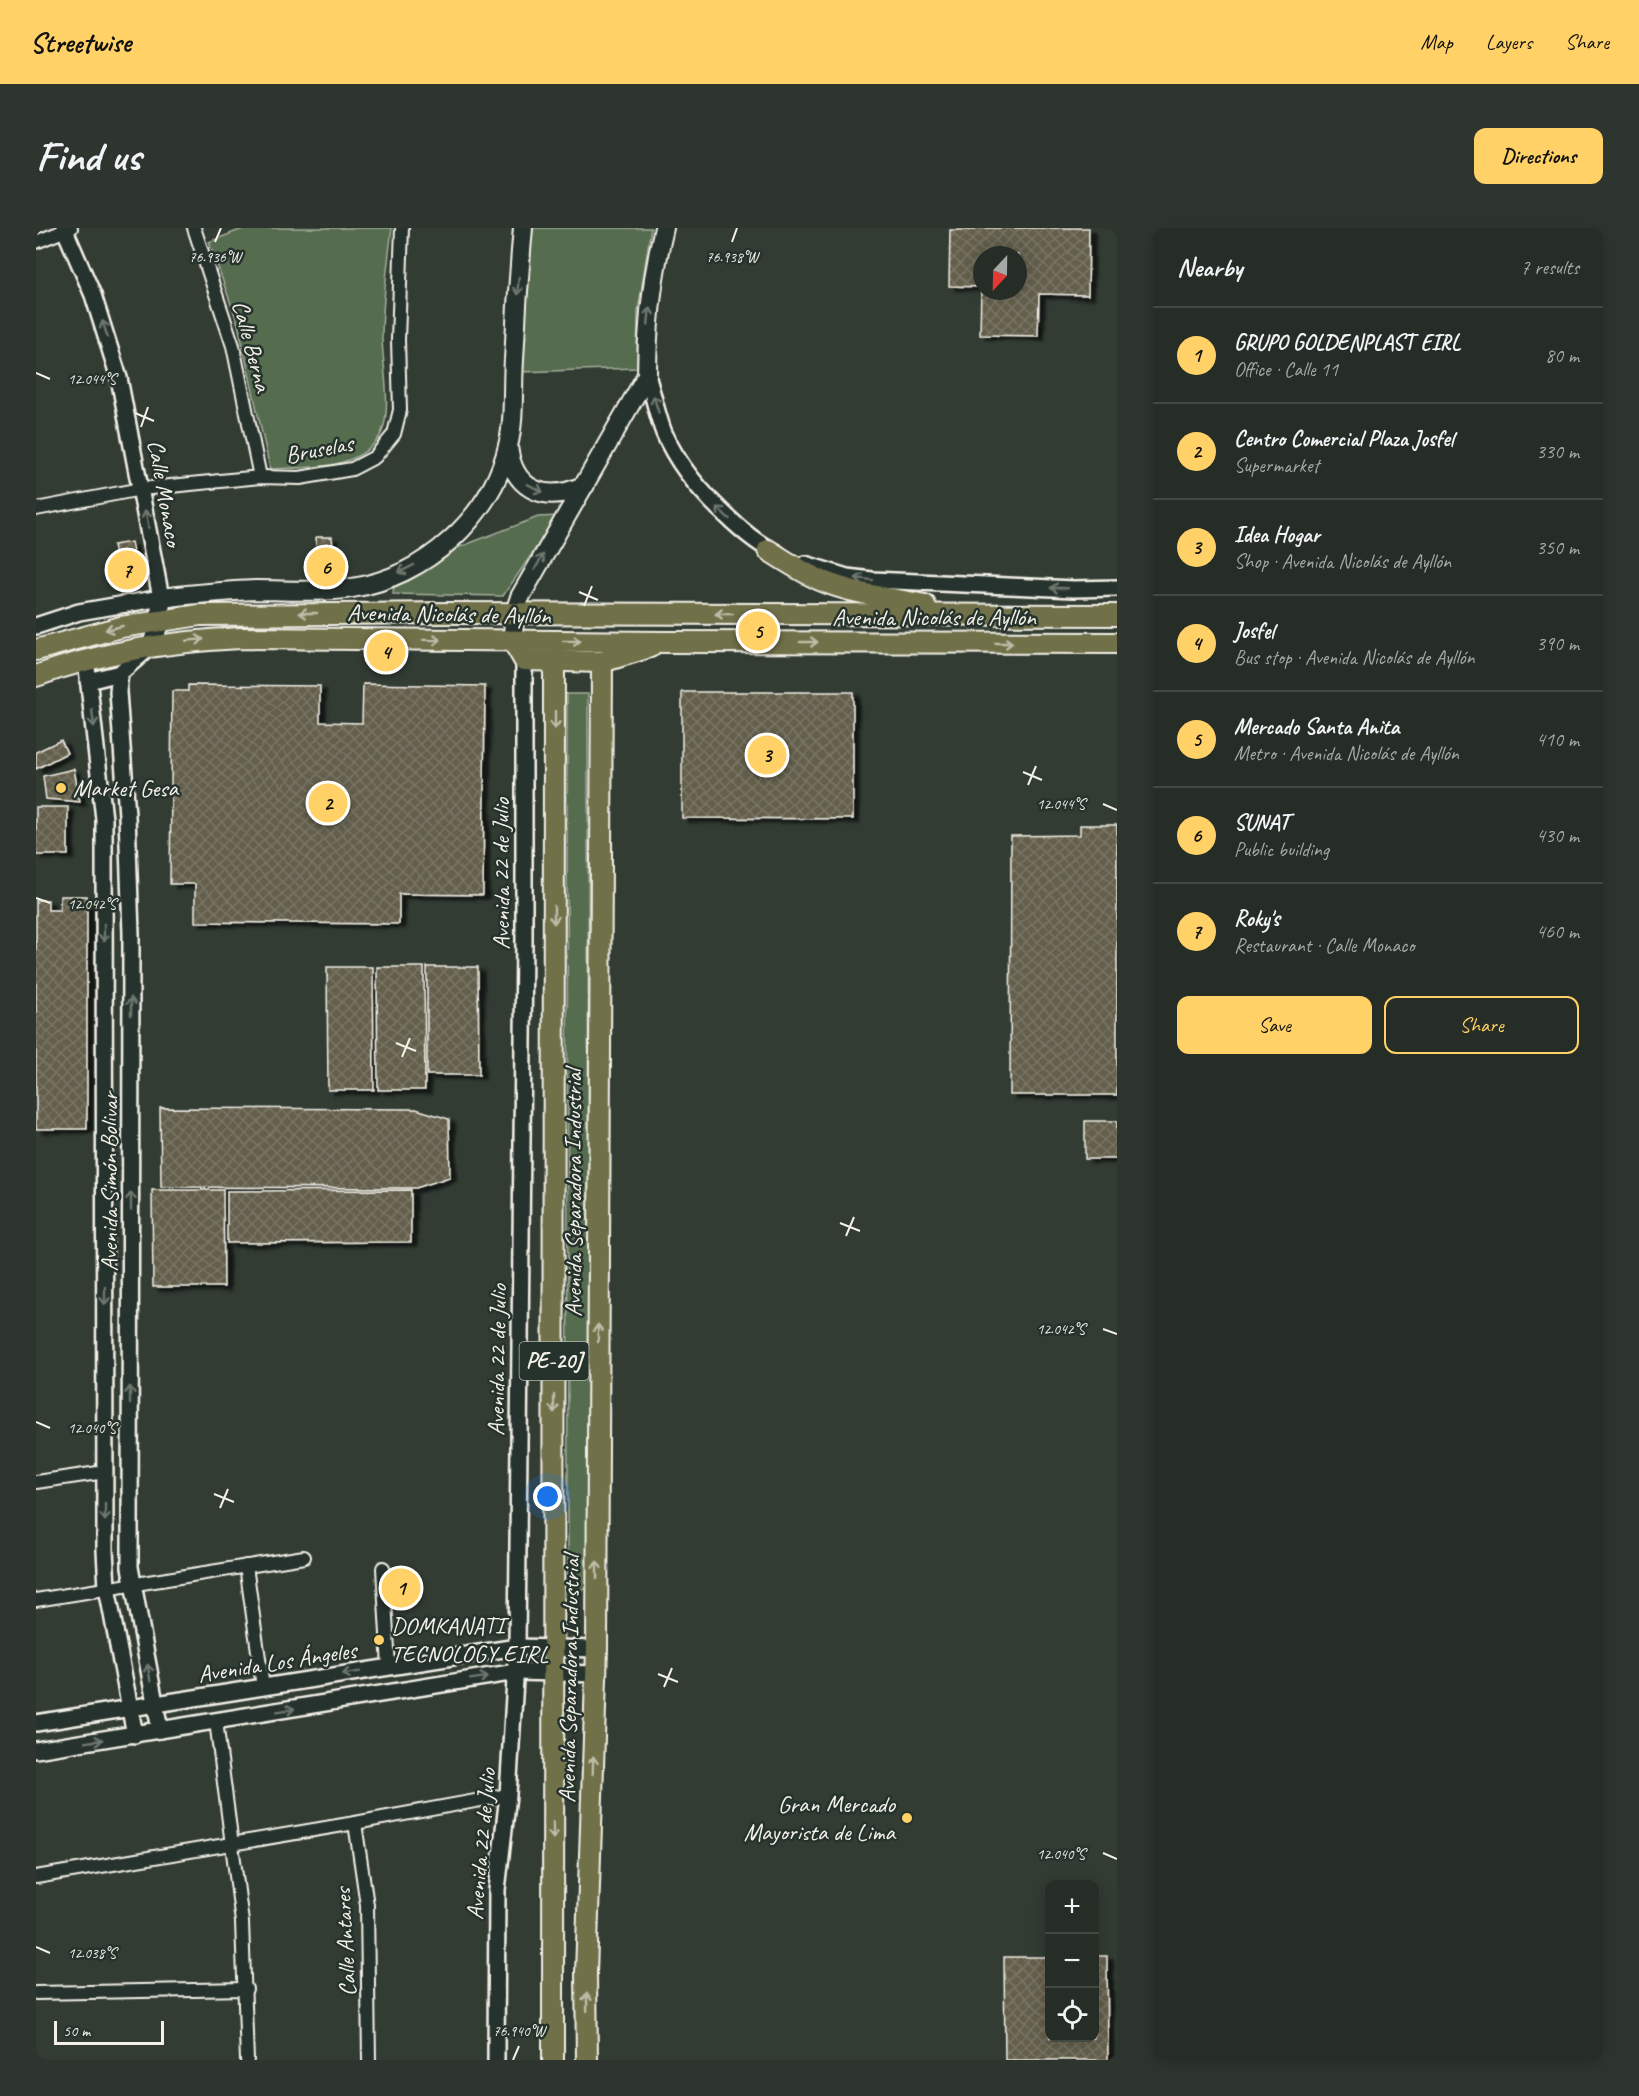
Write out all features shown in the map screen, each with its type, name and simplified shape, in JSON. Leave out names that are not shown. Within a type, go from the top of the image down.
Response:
[{"type":"main road","points":[[523,228],[516,309],[513,410],[508,446],[510,462],[519,478],[533,489],[550,495],[568,493],[585,485]]},
{"type":"main road","points":[[664,228],[654,271],[647,339],[647,375],[519,597],[514,615],[513,641],[524,660],[602,662],[665,642]]},
{"type":"main road","name":"Avenida Nicolás de Ayllón","points":[[161,598],[232,591],[324,591],[354,588],[383,580],[415,565],[454,537],[485,498],[508,446]]},
{"type":"main road","points":[[768,550],[821,580],[853,591],[972,614]]},
{"type":"main road","points":[[152,645],[160,620],[161,598]]},
{"type":"main road","name":"Avenida Nicolás de Ayllón","points":[[36,650],[85,635],[160,620],[200,615],[264,613],[1117,615]]},
{"type":"main road","name":"Avenida Nicolás de Ayllón","points":[[36,676],[86,659],[152,645],[241,638],[1117,643]]},
{"type":"main road","name":"Avenida Separadora Industrial","points":[[553,2060],[554,661]]},
{"type":"main road","name":"Avenida Separadora Industrial","points":[[587,2060],[586,1973],[597,1674],[602,662]]},
{"type":"street","name":"Calle Berna","points":[[194,228],[232,346],[260,477]]},
{"type":"street","name":"Bruselas","points":[[36,509],[141,489],[260,477],[300,478],[352,469],[375,458],[394,434],[400,410],[398,340],[402,228]]},
{"type":"street","points":[[36,242],[67,229]]},
{"type":"street","name":"Calle Monaco","points":[[67,229],[93,295],[126,407],[161,598]]},
{"type":"street","name":"Avenida Nicolás de Ayllón","points":[[647,375],[664,432],[685,471],[709,500],[768,550],[823,571],[872,580],[1074,589],[1117,588]]},
{"type":"street","name":"Avenida Nicolás de Ayllón","points":[[36,626],[79,612],[161,598]]},
{"type":"street","points":[[88,681],[120,673],[152,645]]},
{"type":"street","name":"Avenida Simón Bolivar","points":[[86,659],[104,819],[107,1588],[135,1735]]},
{"type":"street","name":"Avenida 22 de Julio","points":[[496,2060],[497,1890],[508,1795],[517,1647],[524,941],[524,660]]},
{"type":"street","name":"Avenida Simón Bolivar","points":[[120,673],[118,692],[127,815],[131,934],[130,1567],[160,1730]]},
{"type":"street","points":[[36,1482],[105,1472]]},
{"type":"street","points":[[36,1600],[304,1557]]},
{"type":"street","points":[[246,1566],[263,1687]]},
{"type":"street","points":[[382,1568],[389,1667]]},
{"type":"street","name":"Avenida Los Ángeles","points":[[36,1723],[517,1647],[597,1649]]},
{"type":"street","name":"Avenida Los Ángeles","points":[[36,1750],[516,1672],[597,1674]]},
{"type":"street","points":[[216,1721],[243,1922],[247,2060]]},
{"type":"street","points":[[36,1877],[508,1795]]},
{"type":"street","name":"Calle Antares","points":[[355,1823],[367,1905],[369,2060]]},
{"type":"street","points":[[36,1993],[246,1989]]},
{"type":"green space","points":[[245,228],[392,228],[382,323],[386,391],[385,419],[377,440],[355,457],[328,465],[270,469],[238,324],[209,242]]},
{"type":"green space","points":[[533,228],[651,228],[638,311],[637,368],[521,372],[525,296]]},
{"type":"green space","points":[[558,516],[503,596],[393,594],[394,585],[452,550],[538,517]]},
{"type":"green space","points":[[567,694],[588,694],[589,1588],[568,1593]]},
{"type":"building","points":[[1089,228],[1088,295],[1039,294],[1038,336],[980,335],[981,300],[1027,300],[1027,246],[973,246],[973,287],[949,286],[950,230]]},
{"type":"building","points":[[316,537],[332,537],[335,569],[317,570]]},
{"type":"building","points":[[131,542],[137,572],[119,576],[113,545]]},
{"type":"building","points":[[363,684],[485,686],[483,895],[399,894],[399,924],[195,922],[195,884],[170,884],[172,691],[188,691],[188,685],[320,686],[320,722],[362,723]]},
{"type":"building","points":[[682,692],[853,692],[853,819],[682,818]]},
{"type":"building","points":[[61,740],[67,753],[36,769],[36,752]]},
{"type":"building","name":"Market Gesa","points":[[74,769],[80,802],[46,799],[43,776]]},
{"type":"building","points":[[36,807],[68,807],[68,855],[36,855]]},
{"type":"building","points":[[1080,825],[1117,825],[1117,1095],[1010,1095],[1011,836],[1080,835]]},
{"type":"building","points":[[60,896],[87,896],[87,1129],[36,1129],[36,900],[48,900],[48,910],[60,910]]},
{"type":"building","points":[[327,967],[373,967],[374,1090],[328,1090]]},
{"type":"building","points":[[377,967],[424,967],[425,1090],[378,1090]]},
{"type":"building","points":[[427,967],[478,967],[479,1075],[427,1075]]},
{"type":"building","points":[[160,1108],[416,1109],[449,1119],[450,1177],[416,1188],[161,1187]]},
{"type":"building","points":[[1085,1121],[1117,1121],[1117,1159],[1085,1159]]},
{"type":"building","points":[[152,1190],[223,1190],[224,1287],[153,1287]]},
{"type":"building","points":[[411,1190],[411,1242],[227,1243],[227,1191]]},
{"type":"building","points":[[1099,1956],[1107,1956],[1108,2060],[1005,2060],[1004,1957],[1045,1957],[1045,2042],[1099,2042]]},
{"type":"place","name":"SUNAT","points":[[326,567]]},
{"type":"place","name":"Roky's","points":[[127,570]]},
{"type":"place","name":"Mercado Santa Anita","points":[[758,631]]},
{"type":"place","name":"Josfel","points":[[386,652]]},
{"type":"place","name":"Idea Hogar","points":[[767,755]]},
{"type":"place","name":"Market Gesa","points":[[61,788]]},
{"type":"place","name":"Centro Comercial Plaza Josfel","points":[[328,803]]},
{"type":"place","name":"GRUPO GOLDENPLAST EIRL","points":[[401,1588]]},
{"type":"place","name":"DOMKANATI TECNOLOGY EIRL","points":[[379,1640]]},
{"type":"place","name":"Gran Mercado Mayorista de Lima","points":[[907,1818]]}]
